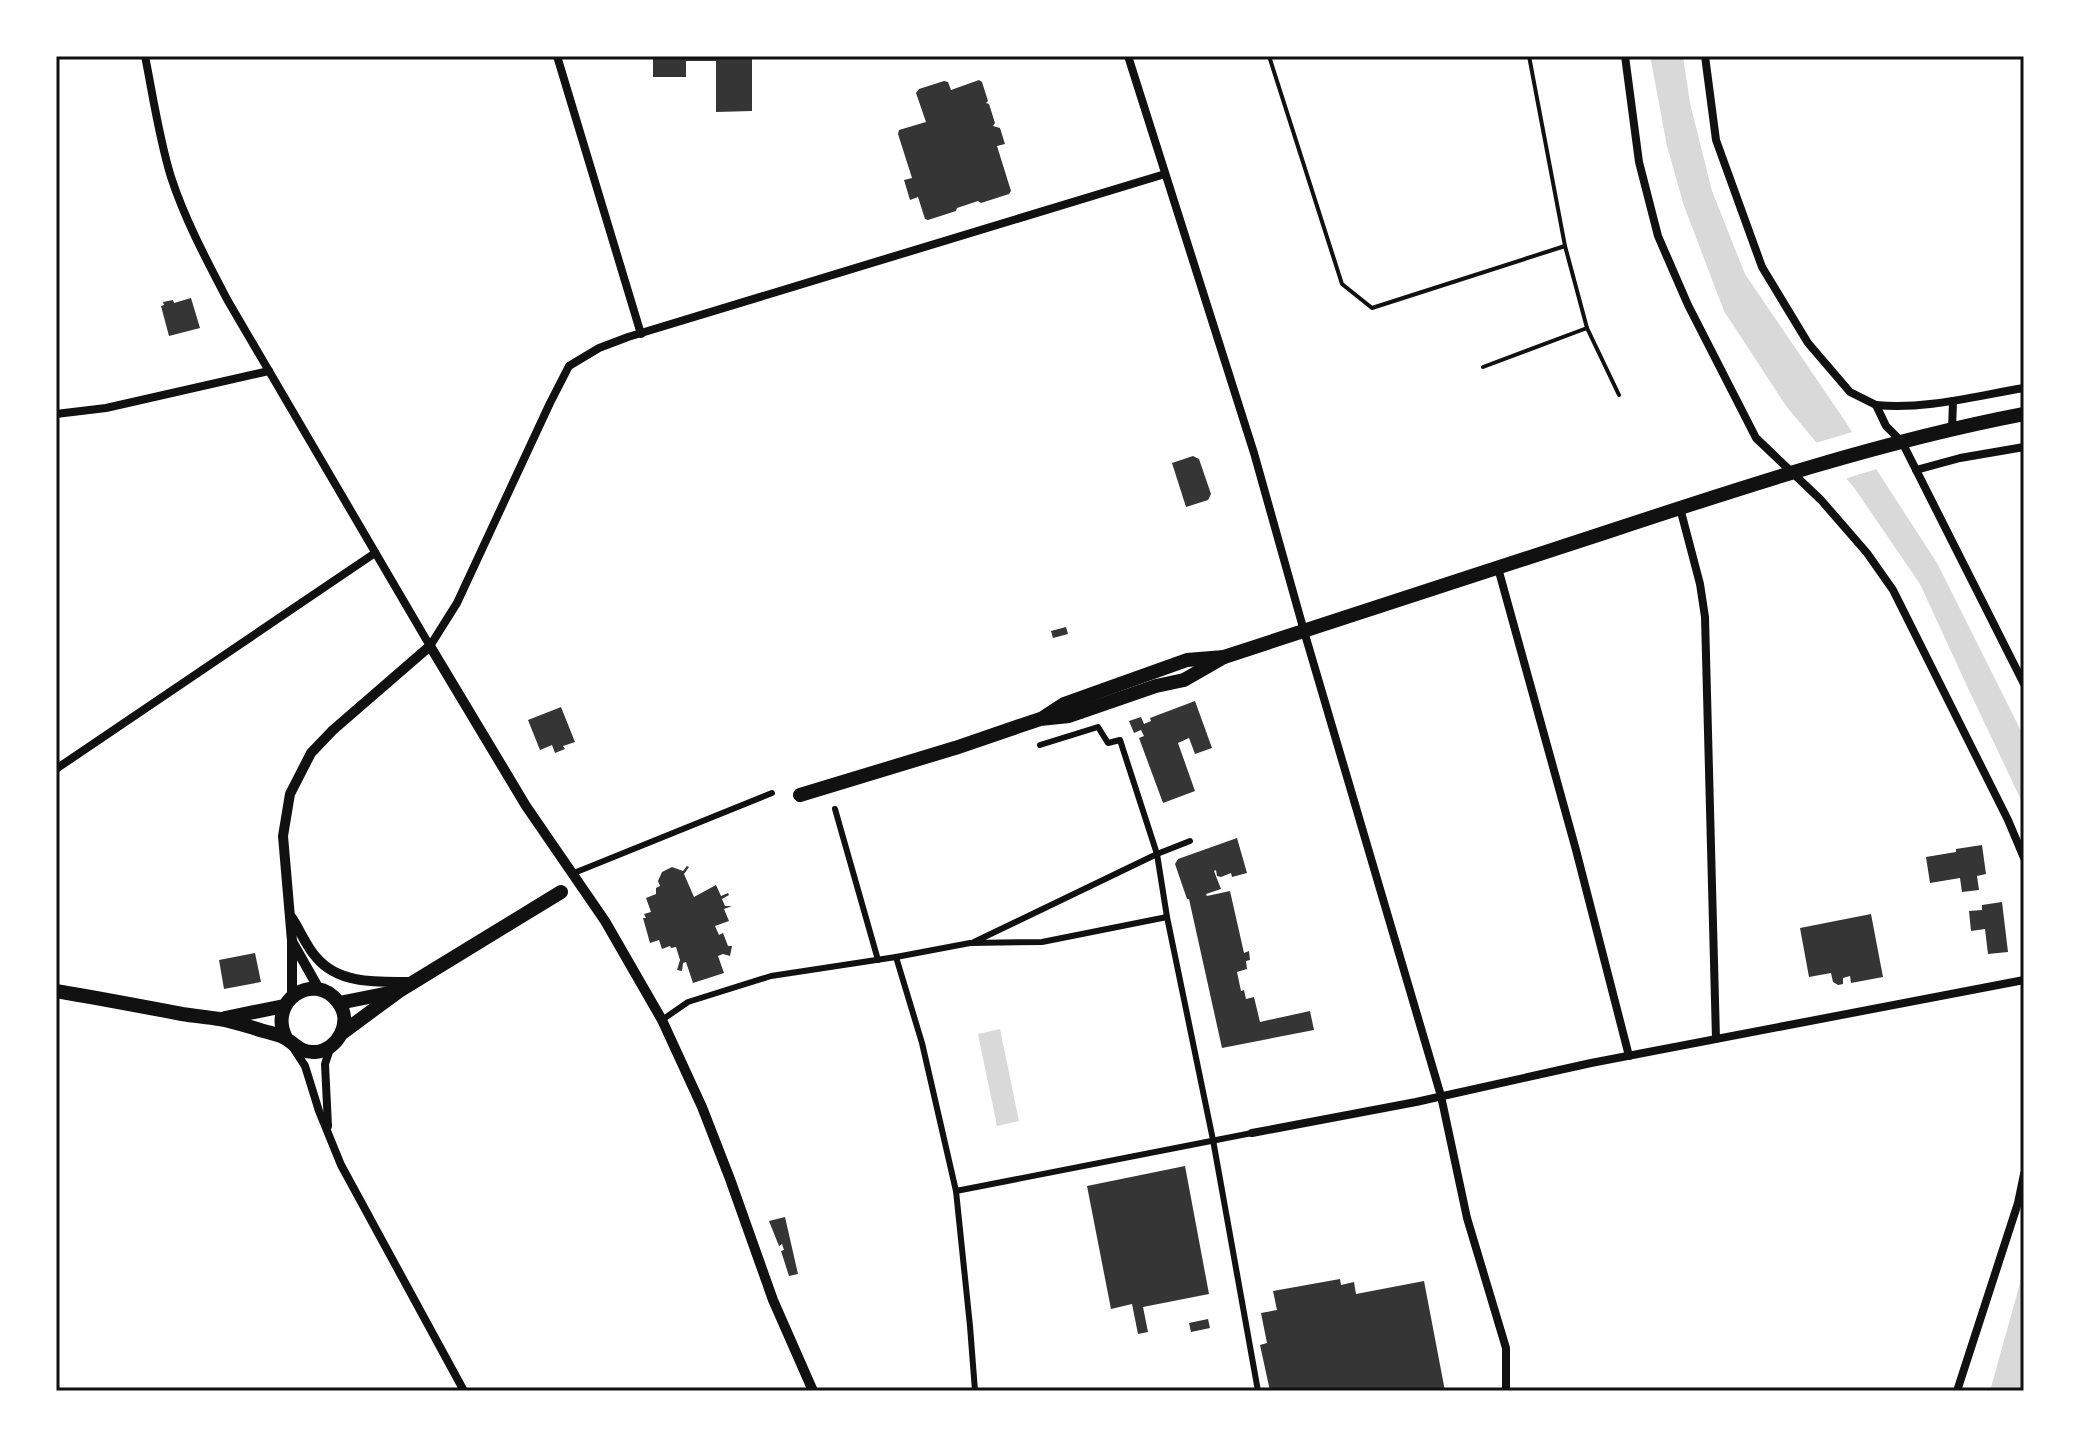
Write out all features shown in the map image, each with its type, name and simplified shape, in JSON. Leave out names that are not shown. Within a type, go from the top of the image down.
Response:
[{"type":"main road","points":[[800,795],[1040,719],[1069,716],[1156,686],[1184,680],[1224,657],[1792,473],[1876,448],[2024,414]]},
{"type":"main road","points":[[56,991],[220,1019],[289,1041],[301,1050],[322,1051],[399,991],[561,892]]},
{"type":"main road","points":[[220,1019],[288,1001],[302,991],[319,989],[339,1003],[344,1017],[342,1033]]},
{"type":"main road","points":[[339,1003],[399,991]]},
{"type":"main road","points":[[288,1001],[281,1022],[289,1041]]},
{"type":"street","points":[[145,56],[161,140],[181,204],[204,255],[430,646],[526,806],[605,921],[662,1020],[702,1107],[778,1312],[813,1391]]},
{"type":"street","points":[[557,56],[641,334]]},
{"type":"street","points":[[1128,56],[1254,453],[1441,1096],[1467,1218],[1506,1348],[1506,1391]]},
{"type":"street","points":[[1625,56],[1639,162],[1658,236],[1688,305],[1756,438],[1821,500],[1867,553],[1893,590],[2024,858]]},
{"type":"street","points":[[1705,56],[1716,140],[1762,267],[1808,343],[1850,392],[1876,405],[1901,407],[2024,388]]},
{"type":"street","points":[[288,1001],[292,941],[283,836],[290,794],[311,753],[430,646],[457,603],[569,366],[599,348],[641,334],[1165,174]]},
{"type":"street","points":[[56,414],[106,408],[269,371]]},
{"type":"street","points":[[1952,430],[1953,401]]},
{"type":"street","points":[[1876,405],[1886,426],[1902,442],[2024,684]]},
{"type":"street","points":[[1916,470],[1960,458],[2024,447]]},
{"type":"street","points":[[1680,508],[1700,584],[1705,617],[1716,1039]]},
{"type":"street","points":[[56,769],[375,553]]},
{"type":"street","points":[[1498,568],[1629,1056]]},
{"type":"street","points":[[1040,745],[1098,727],[1108,743],[1120,740],[1157,854],[1258,1391]]},
{"type":"street","points":[[574,873],[772,793]]},
{"type":"street","points":[[835,809],[878,960]]},
{"type":"street","points":[[970,943],[1190,841]]},
{"type":"street","points":[[291,915],[314,955],[339,973],[352,979],[373,982],[414,982]]},
{"type":"street","points":[[662,1020],[688,1002],[771,976],[970,943],[1042,942],[1167,917]]},
{"type":"street","points":[[292,941],[319,989]]},
{"type":"street","points":[[896,957],[922,1043],[956,1191],[975,1391]]},
{"type":"street","points":[[956,1191],[2024,980]]},
{"type":"street","points":[[289,1041],[305,1066],[341,1165],[464,1391]]},
{"type":"street","points":[[328,1131],[325,1064],[331,1046]]},
{"type":"street","points":[[1957,1391],[2018,1203],[2024,1174]]},
{"type":"lane","points":[[1269,56],[1342,284],[1372,308],[1565,246]]},
{"type":"lane","points":[[1529,56],[1565,246],[1587,328],[1619,395]]},
{"type":"lane","points":[[1483,367],[1587,328]]},
{"type":"shaded area","points":[[1650,56],[1683,56],[1690,103],[1712,191],[1745,274],[1937,563],[2024,737],[2024,806],[1920,584],[1855,489],[1786,406],[1724,311],[1684,206],[1667,146]]},
{"type":"shaded area","points":[[1000,1029],[1019,1121],[997,1126],[978,1034]]},
{"type":"shaded area","points":[[2024,1269],[2024,1391],[1990,1391]]},
{"type":"pier","points":[[1856,431],[1880,468],[1843,481],[1812,444]]},
{"type":"building","points":[[653,56],[752,56],[752,111],[716,112],[716,61],[686,61],[686,77],[653,77]]},
{"type":"building","points":[[979,80],[995,123],[993,126],[1000,128],[1005,144],[997,146],[1011,191],[925,219],[918,197],[910,200],[904,180],[912,178],[899,130],[926,122],[916,93],[919,89],[944,81],[948,82],[951,90]]},
{"type":"building","points":[[191,298],[200,328],[169,336],[161,306],[163,302],[173,300],[174,303]]},
{"type":"building","points":[[1193,456],[1199,459],[1211,494],[1208,500],[1186,507],[1172,463]]},
{"type":"building","points":[[1066,627],[1068,634],[1053,638],[1051,631]]},
{"type":"building","points":[[1195,701],[1212,748],[1195,754],[1189,738],[1178,743],[1195,791],[1163,803],[1139,738],[1144,736],[1141,730],[1134,733],[1129,721],[1141,717],[1144,724],[1151,721],[1150,718]]},
{"type":"building","points":[[561,707],[575,742],[555,753],[552,745],[540,750],[528,720]]},
{"type":"building","points":[[1237,838],[1247,873],[1232,877],[1231,873],[1221,877],[1214,871],[1221,889],[1206,894],[1230,891],[1244,953],[1249,951],[1250,960],[1246,961],[1247,969],[1237,972],[1241,991],[1244,990],[1246,999],[1254,997],[1260,1022],[1310,1011],[1314,1030],[1222,1048],[1189,899],[1175,864],[1178,859]]},
{"type":"building","points":[[1982,845],[1986,874],[1977,876],[1979,890],[1962,892],[1960,878],[1930,883],[1926,857]]},
{"type":"building","points":[[687,866],[684,874],[694,897],[716,885],[721,896],[729,895],[722,899],[725,906],[732,906],[724,909],[729,921],[715,926],[719,935],[723,933],[728,946],[732,946],[730,956],[718,956],[724,973],[693,983],[686,962],[682,971],[677,970],[680,960],[676,947],[662,949],[659,940],[650,943],[643,918],[646,918],[644,914],[651,912],[646,898],[656,894],[662,872],[672,867],[683,871]]},
{"type":"building","points":[[2002,902],[2008,952],[1988,954],[1985,929],[1971,931],[1969,911],[1982,910],[1982,905]]},
{"type":"building","points":[[1871,914],[1883,977],[1851,983],[1850,976],[1843,978],[1843,984],[1838,985],[1833,982],[1831,973],[1809,977],[1800,928]]},
{"type":"building","points":[[255,953],[261,982],[224,989],[219,960]]},
{"type":"building","points":[[1185,1166],[1209,1294],[1143,1307],[1148,1332],[1138,1334],[1132,1304],[1111,1309],[1087,1186]]},
{"type":"building","points":[[785,1217],[798,1274],[789,1276],[781,1251],[784,1250],[782,1244],[779,1246],[769,1221]]},
{"type":"building","points":[[1340,1279],[1341,1285],[1354,1282],[1356,1294],[1424,1281],[1445,1391],[1270,1391],[1260,1345],[1267,1343],[1261,1313],[1277,1310],[1273,1291]]},
{"type":"building","points":[[1208,1319],[1210,1328],[1191,1332],[1189,1323]]}]
